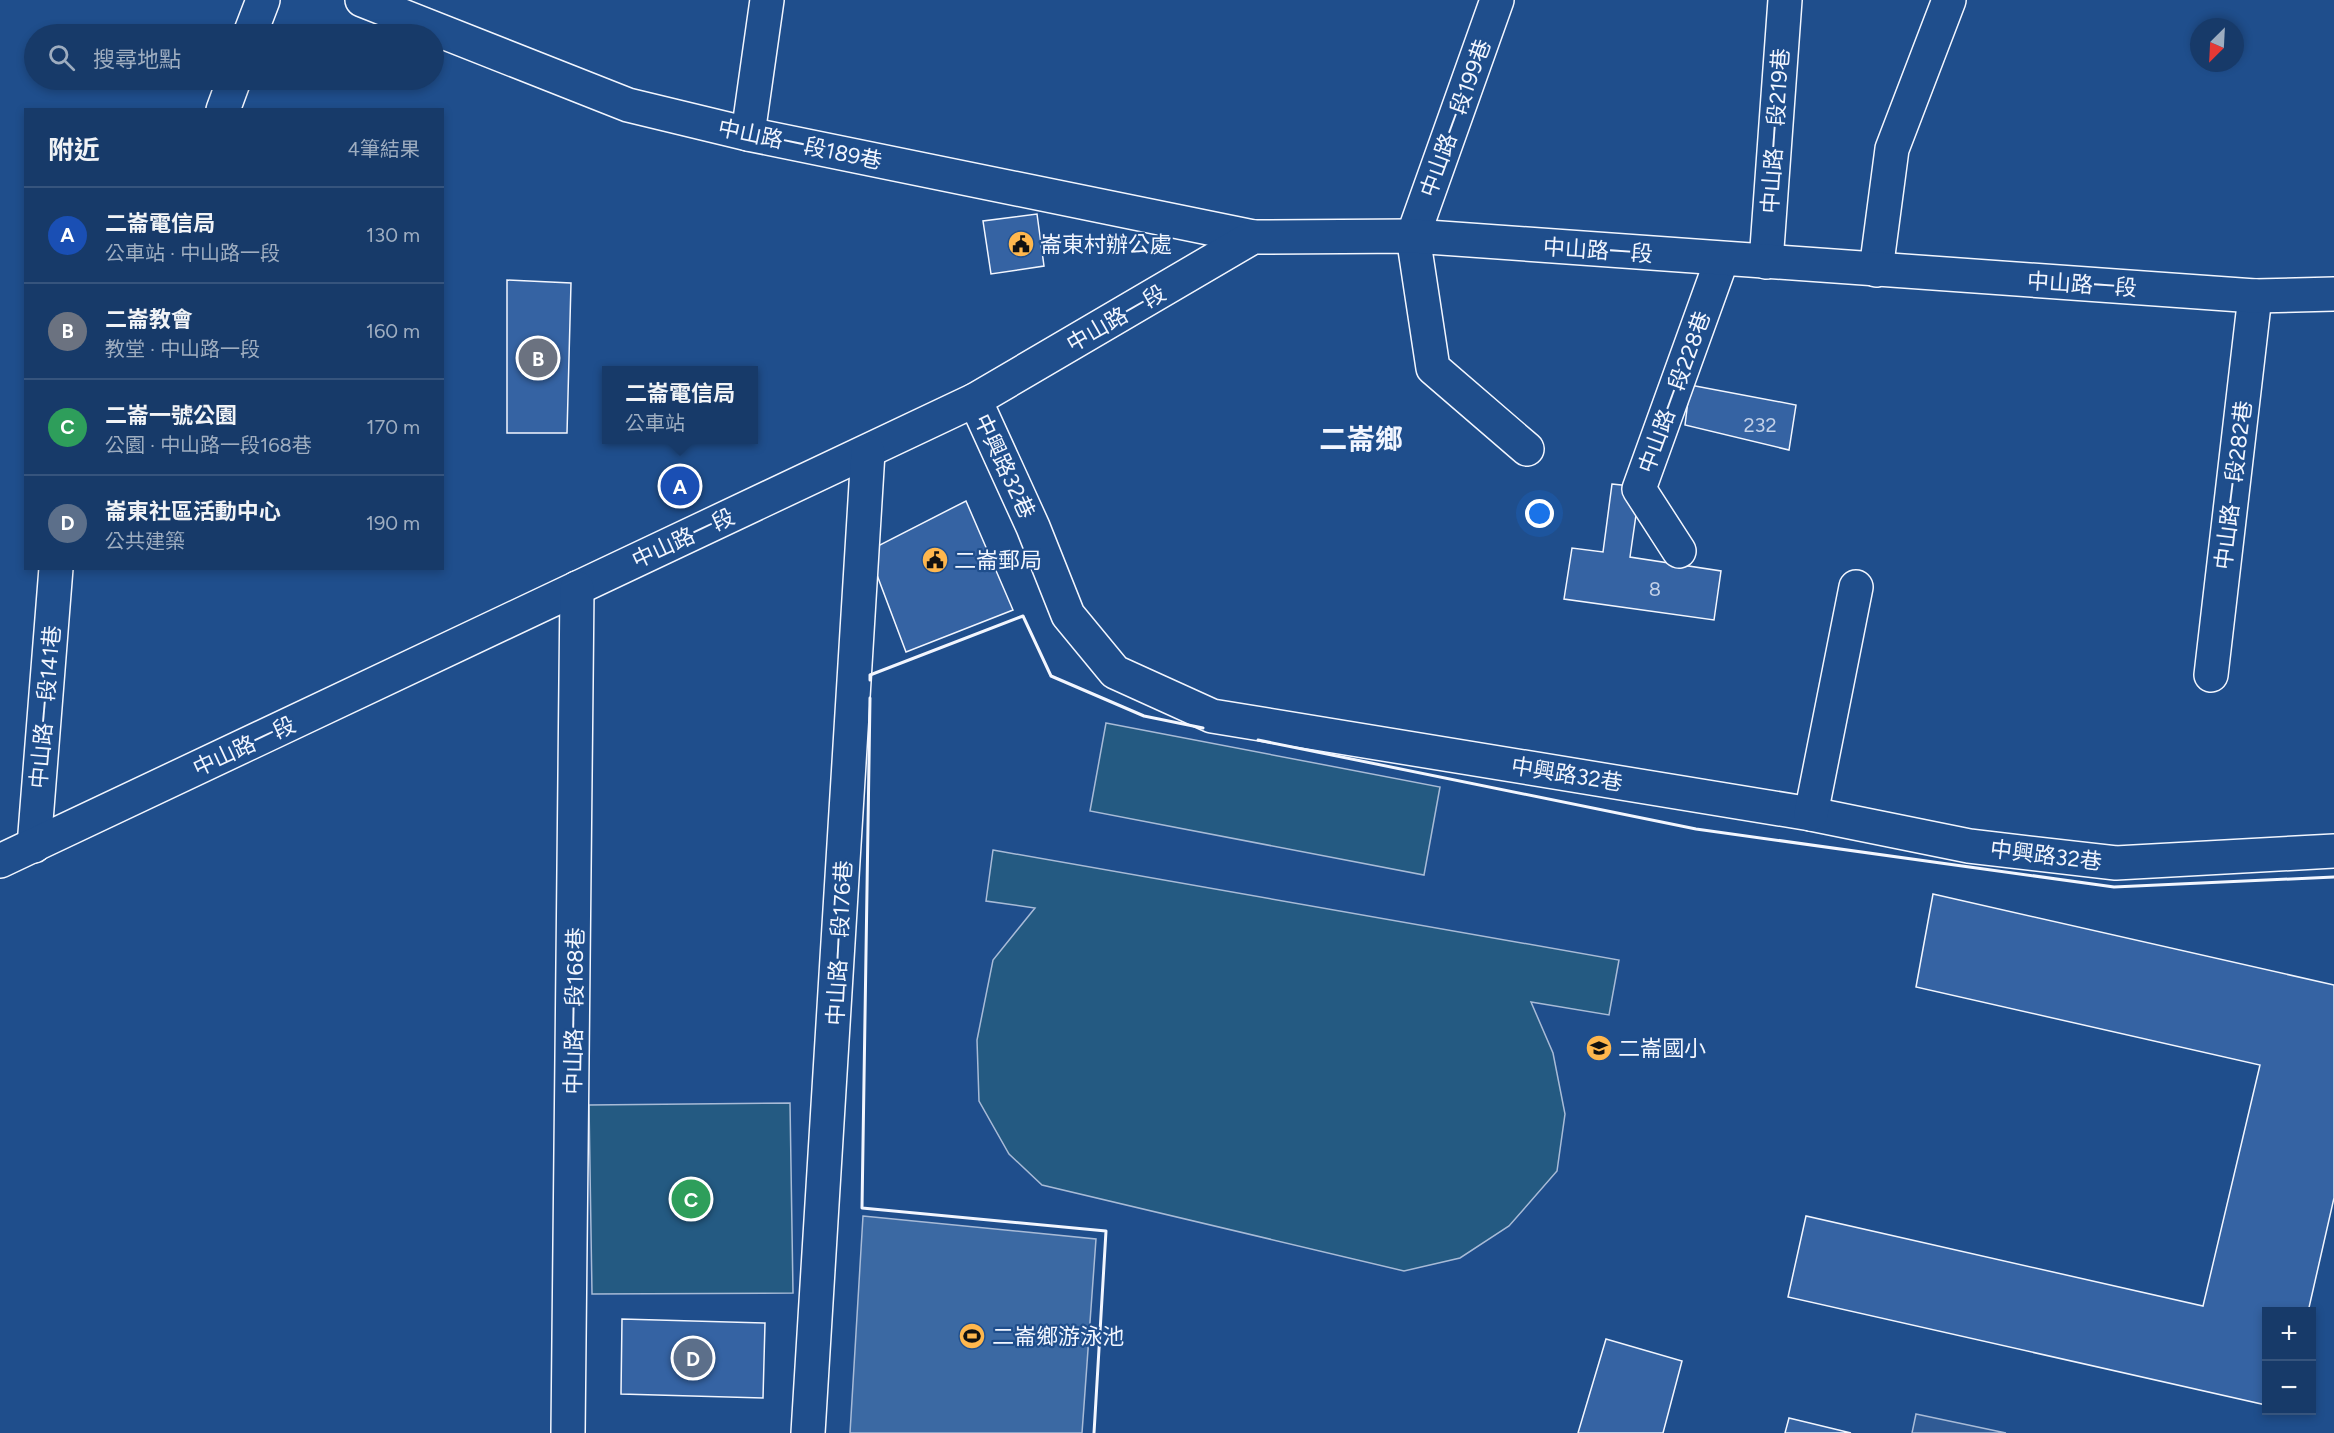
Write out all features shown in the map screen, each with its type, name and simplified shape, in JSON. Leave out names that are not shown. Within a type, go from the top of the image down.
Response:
[{"type":"street","points":[[254,24],[263,0]]},
{"type":"street","name":"中山路一段189巷","points":[[362,0],[423,24]]},
{"type":"street","points":[[748,134],[767,0]]},
{"type":"street","name":"中山路一段199巷","points":[[1413,236],[1497,0]]},
{"type":"street","name":"中山路一段219巷","points":[[1766,262],[1785,0]]},
{"type":"street","points":[[1876,270],[1892,149],[1949,0]]},
{"type":"street","name":"中山路一段189巷","points":[[444,32],[628,105],[748,134],[1253,237]]},
{"type":"street","points":[[224,108],[230,90]]},
{"type":"street","points":[[1413,236],[1433,368],[1527,449]]},
{"type":"street","name":"中山路一段","points":[[0,861],[975,400],[1253,237],[1413,236],[2255,296],[2334,294]]},
{"type":"street","name":"中山路一段228巷","points":[[1679,551],[1639,489],[1722,259]]},
{"type":"street","name":"中山路一段282巷","points":[[2211,675],[2255,296]]},
{"type":"street","name":"中興路32巷","points":[[975,400],[1033,526],[1068,615],[1115,672],[1212,716],[1811,814],[1969,846],[2116,863],[2334,851]]},
{"type":"street","name":"中山路一段176巷","points":[[808,1433],[868,452]]},
{"type":"street","name":"中山路一段141巷","points":[[34,846],[56,570]]},
{"type":"street","points":[[1811,814],[1856,587]]},
{"type":"street","name":"中山路一段168巷","points":[[568,1433],[577,588]]},
{"type":"shaded area","points":[[1106,723],[1440,787],[1424,875],[1090,811]]},
{"type":"shaded area","points":[[993,850],[1619,960],[1609,1015],[1531,1002],[1553,1053],[1565,1114],[1557,1171],[1509,1226],[1460,1258],[1404,1271],[1042,1185],[1009,1154],[979,1101],[977,1040],[993,960],[1035,908],[986,901]]},
{"type":"shaded area","points":[[790,1103],[793,1293],[592,1294],[589,1105]]},
{"type":"shaded area","name":"二崙鄉游泳池","points":[[863,1216],[1096,1239],[1082,1433],[850,1433]]},
{"type":"shaded area","points":[[1916,1414],[2006,1433],[1912,1433]]},
{"type":"building","points":[[1037,214],[1044,266],[991,274],[983,221]]},
{"type":"building","points":[[507,280],[571,283],[567,433],[507,433]]},
{"type":"building","points":[[1690,385],[1796,405],[1789,450],[1685,425]]},
{"type":"building","points":[[1612,484],[1640,487],[1630,557],[1721,571],[1714,620],[1564,599],[1572,548],[1603,552]]},
{"type":"building","points":[[966,501],[1013,610],[906,652],[868,551]]},
{"type":"building","points":[[1933,894],[2334,985],[2334,1198],[2309,1307],[2262,1307],[2262,1404],[1788,1297],[1806,1216],[2203,1306],[2260,1065],[1916,987]]},
{"type":"building","points":[[622,1319],[765,1323],[763,1398],[621,1394]]},
{"type":"building","points":[[1606,1339],[1682,1361],[1663,1433],[1578,1433]]},
{"type":"building","points":[[1789,1418],[1851,1433],[1785,1433]]},
{"type":"wall","points":[[870,680],[870,675],[1023,616],[1051,676],[1144,716],[1203,728]]},
{"type":"wall","points":[[870,698],[862,1208],[1106,1231],[1094,1433]]},
{"type":"wall","points":[[1258,740],[1696,829],[2114,887],[2334,877]]},
{"type":"place","name":"崙東村辦公處","points":[[1021,244]]},
{"type":"place","name":"二崙教會","points":[[538,358]]},
{"type":"place","name":"二崙電信局","points":[[680,486]]},
{"type":"place","name":"二崙郵局","points":[[935,560]]},
{"type":"place","name":"二崙國小","points":[[1599,1048]]},
{"type":"place","name":"二崙一號公園","points":[[691,1199]]},
{"type":"place","name":"二崙鄉游泳池","points":[[972,1336]]},
{"type":"place","name":"崙東社區活動中心","points":[[693,1358]]},
{"type":"district","name":"二崙鄉","points":[[1361,439]]}]
